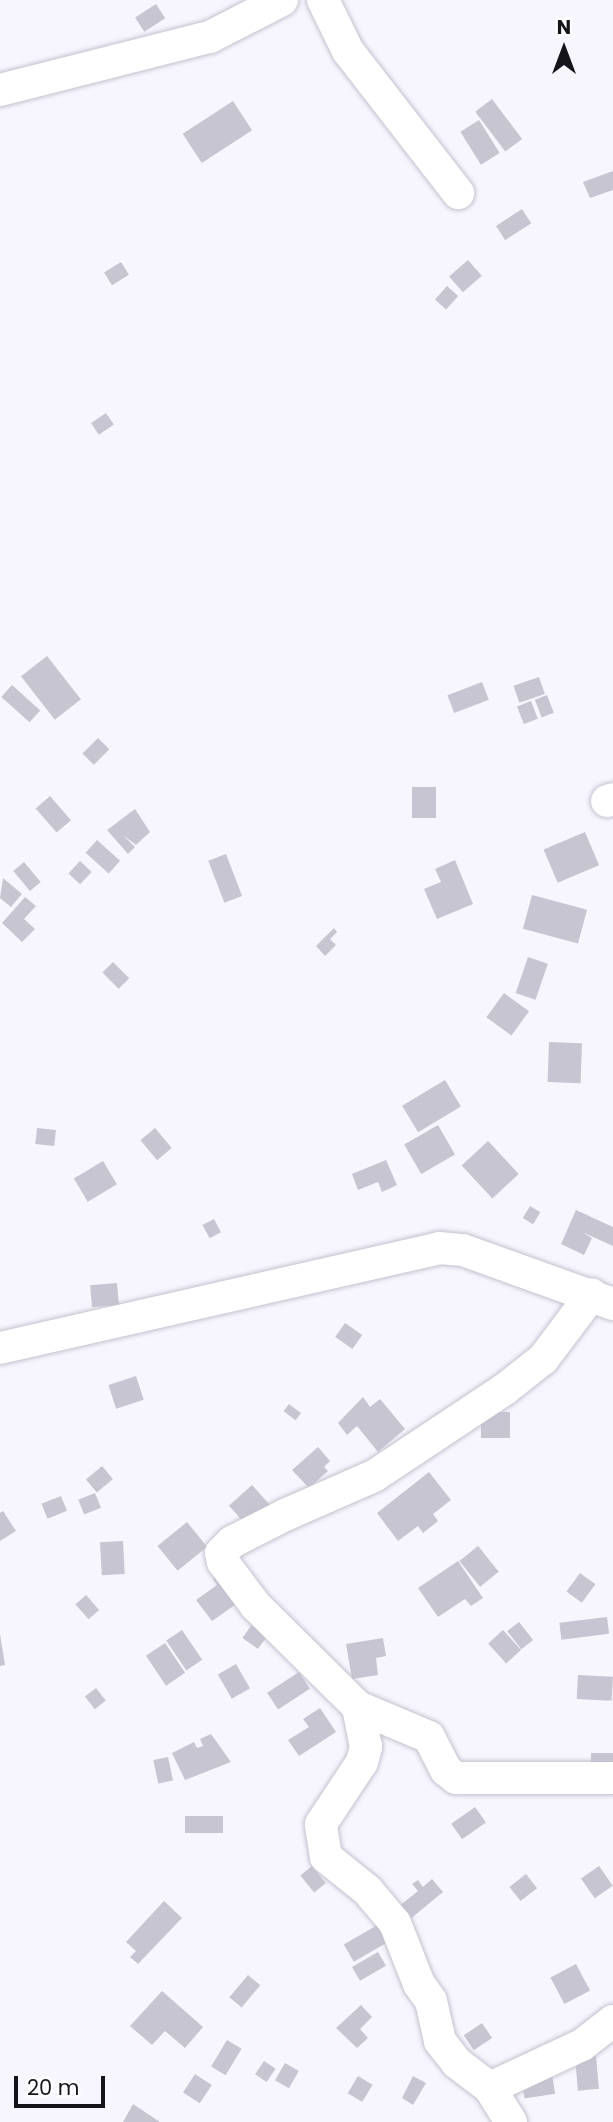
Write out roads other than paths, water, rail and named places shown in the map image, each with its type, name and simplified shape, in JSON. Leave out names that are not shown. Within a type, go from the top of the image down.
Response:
[{"type":"street","points":[[0,90],[210,37],[282,0]]},
{"type":"street","points":[[323,0],[348,51],[458,193]]},
{"type":"street","points":[[0,1348],[439,1248],[463,1250],[603,1299],[543,1359],[505,1390],[374,1476],[285,1515],[232,1542],[221,1553],[223,1562],[256,1606],[358,1707],[429,1737],[446,1770],[456,1778],[613,1778]]},
{"type":"street","points":[[358,1707],[366,1747],[362,1762],[321,1824],[326,1857],[367,1890],[396,1923],[419,1984],[431,2001],[440,2041],[457,2063],[490,2088],[510,2122]]},
{"type":"street","points":[[490,2088],[582,2045],[613,2021]]}]
